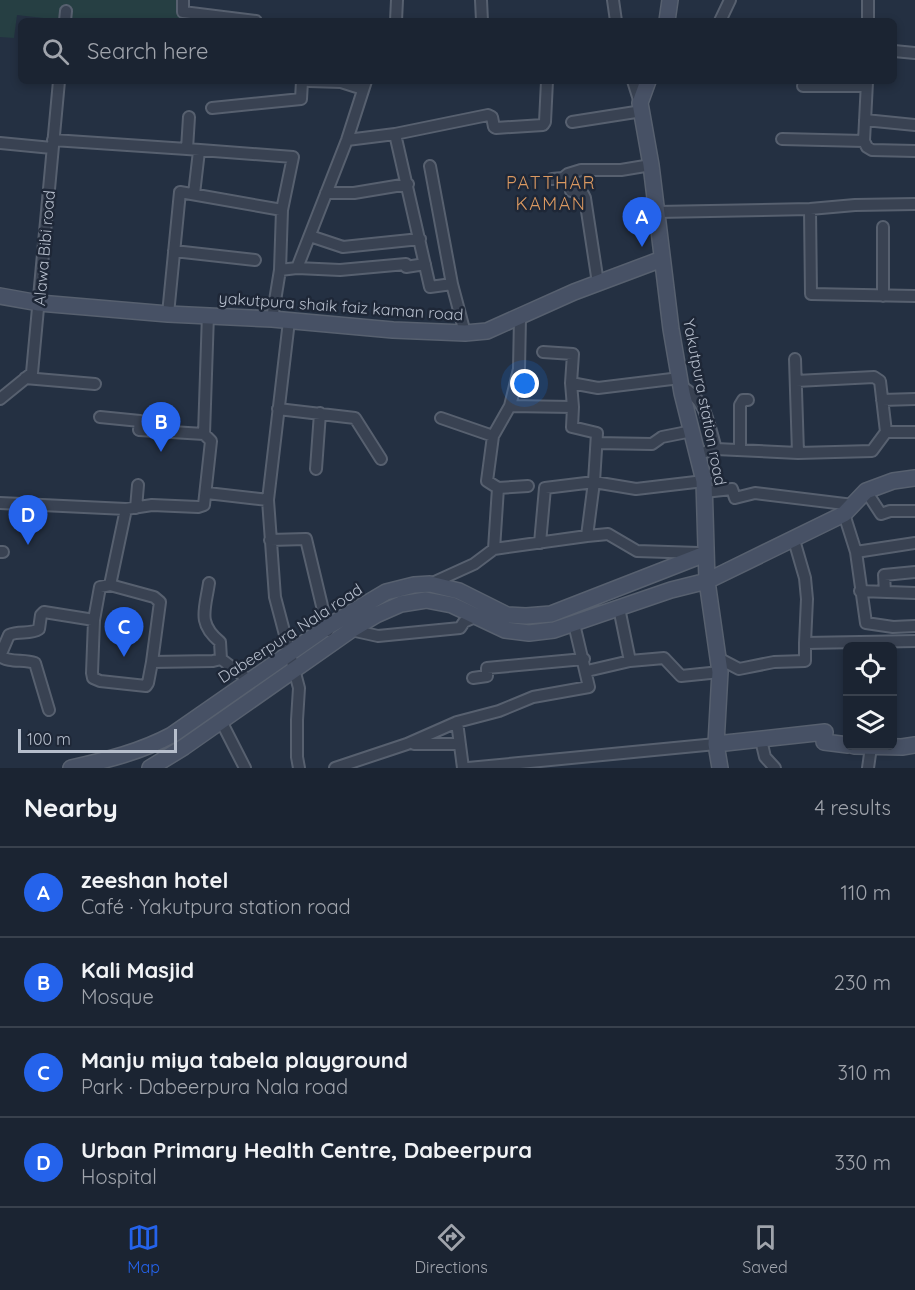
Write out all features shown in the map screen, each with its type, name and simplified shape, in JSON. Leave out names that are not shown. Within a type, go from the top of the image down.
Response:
[{"type":"street","points":[[183,0],[183,12],[232,18]]},
{"type":"street","points":[[396,18],[397,0]]},
{"type":"street","points":[[481,0],[482,18]]},
{"type":"street","points":[[613,0],[616,18]]},
{"type":"street","points":[[667,18],[670,0]]},
{"type":"street","points":[[721,18],[730,0]]},
{"type":"street","points":[[868,0],[868,18]]},
{"type":"street","points":[[897,51],[915,53]]},
{"type":"street","name":"Alawa Bibi road","points":[[25,378],[32,374],[59,84]]},
{"type":"street","points":[[212,108],[301,99],[302,84]]},
{"type":"street","points":[[347,140],[395,134],[488,116],[492,117],[496,128],[543,125],[547,84]]},
{"type":"street","points":[[572,122],[641,107],[634,84]]},
{"type":"street","name":"Yakutpura station road","points":[[647,84],[641,107],[651,165],[662,259],[680,382],[704,486],[707,581],[719,665],[716,744],[720,768]]},
{"type":"street","points":[[802,87],[866,84],[864,141],[867,147],[872,150],[915,151]]},
{"type":"street","points":[[297,268],[347,140],[365,85]]},
{"type":"street","points":[[187,149],[189,117]]},
{"type":"street","points":[[865,120],[915,125]]},
{"type":"street","points":[[395,134],[430,287],[452,284]]},
{"type":"street","points":[[782,139],[864,141]]},
{"type":"street","points":[[0,143],[187,149],[293,157],[282,210],[280,270],[272,319]]},
{"type":"street","points":[[194,194],[199,151]]},
{"type":"street","points":[[552,179],[563,178],[568,174],[587,169],[621,170],[651,165]]},
{"type":"street","points":[[430,166],[452,284],[465,333]]},
{"type":"street","points":[[568,174],[571,191],[584,196],[598,283]]},
{"type":"street","points":[[326,193],[354,194],[408,184]]},
{"type":"street","points":[[168,314],[180,192],[282,210]]},
{"type":"street","points":[[657,212],[915,204]]},
{"type":"street","points":[[810,209],[811,294],[915,296]]},
{"type":"street","points":[[883,227],[883,296]]},
{"type":"street","points":[[310,236],[343,247],[420,239]]},
{"type":"street","points":[[174,251],[255,260]]},
{"type":"street","name":"yakutpura shaik faiz kaman road","points":[[0,296],[39,303],[168,314],[272,319],[393,330],[487,332],[598,283],[662,259]]},
{"type":"street","points":[[280,270],[297,268],[340,270],[425,264]]},
{"type":"street","points":[[204,434],[208,315]]},
{"type":"street","points":[[520,317],[519,369],[510,406],[493,436],[487,481],[498,488],[528,486]]},
{"type":"street","points":[[289,321],[268,500],[275,597],[299,688],[297,720],[299,768]]},
{"type":"street","points":[[543,352],[573,354],[572,427],[597,433],[587,536]]},
{"type":"street","points":[[795,359],[798,453]]},
{"type":"street","points":[[698,454],[716,448],[798,453],[872,451],[886,432],[880,381],[874,377],[796,381]]},
{"type":"street","points":[[0,399],[25,378],[95,384]]},
{"type":"street","points":[[571,383],[598,388],[680,382],[702,403],[716,448]]},
{"type":"street","points":[[882,400],[915,399]]},
{"type":"street","points":[[740,450],[740,405],[744,400],[748,400]]},
{"type":"street","points":[[510,406],[573,407]]},
{"type":"street","points":[[278,409],[355,418],[381,459]]},
{"type":"street","points":[[316,469],[320,413]]},
{"type":"street","points":[[0,503],[131,509],[152,505],[204,505],[211,441],[204,434],[139,430],[140,421],[100,417]]},
{"type":"street","points":[[441,418],[493,436]]},
{"type":"street","points":[[597,442],[652,444],[662,437],[692,431]]},
{"type":"street","points":[[886,432],[915,432]]},
{"type":"street","points":[[915,478],[894,481],[866,491],[881,514],[890,511],[915,511]]},
{"type":"street","points":[[540,543],[545,488],[594,482],[636,489],[704,486],[732,489],[735,498],[755,493],[848,510],[866,623],[865,641]]},
{"type":"street","points":[[110,585],[138,485]]},
{"type":"street","points":[[494,549],[498,488]]},
{"type":"street","name":"Dabeerpura Nala road","points":[[71,768],[124,762],[172,735],[327,627],[386,592],[414,585],[430,584],[459,591],[473,609],[505,630],[529,633],[554,630],[671,590],[707,581],[795,540],[848,510],[866,491]]},
{"type":"street","points":[[207,493],[268,500]]},
{"type":"street","points":[[430,584],[474,564],[494,549],[587,536],[608,534],[637,551],[705,554]]},
{"type":"street","points":[[270,540],[306,539],[332,643]]},
{"type":"street","points":[[587,671],[630,661],[664,658],[681,676],[719,665],[739,669],[774,662],[805,661],[807,599],[805,578],[795,540]]},
{"type":"street","points":[[856,552],[915,543]]},
{"type":"street","name":"Dabeerpura Nala road","points":[[150,768],[351,630],[400,604],[426,600],[507,615],[551,614],[705,554]]},
{"type":"street","points":[[667,570],[671,590]]},
{"type":"street","points":[[885,592],[884,575],[915,572]]},
{"type":"street","points":[[209,583],[204,621],[209,632],[220,642],[221,659],[249,680]]},
{"type":"street","points":[[110,585],[154,597],[160,602],[152,662],[146,686],[96,680],[92,673],[94,620],[100,587],[110,585]]},
{"type":"street","points":[[860,591],[915,593]]},
{"type":"street","points":[[619,608],[630,661]]},
{"type":"street","points":[[351,630],[378,636],[460,628],[473,609]]},
{"type":"street","points":[[49,710],[36,663],[25,660],[7,660],[0,656],[9,635],[17,632],[33,633],[39,629],[44,612],[94,620]]},
{"type":"street","points":[[551,614],[554,630]]},
{"type":"street","points":[[866,623],[915,627]]},
{"type":"street","points":[[335,768],[407,744],[457,722],[499,711],[533,697],[589,687],[584,658],[574,624]]},
{"type":"street","points":[[805,643],[915,640]]},
{"type":"street","points":[[473,678],[487,676],[487,668],[584,658]]},
{"type":"street","points":[[152,662],[221,659]]},
{"type":"street","points":[[221,721],[245,768]]},
{"type":"street","points":[[457,722],[463,768]]},
{"type":"street","points":[[468,768],[559,764],[825,732],[825,742],[843,744]]},
{"type":"street","points":[[761,740],[765,757],[775,768]]},
{"type":"street","points":[[407,744],[460,744]]},
{"type":"street","points":[[897,747],[915,745]]},
{"type":"street","points":[[868,768],[871,750]]},
{"type":"green space","points":[[0,0],[179,0],[180,18],[43,18],[17,15],[14,38],[0,37]]},
{"type":"place","name":"zeeshan hotel","points":[[642,247]]},
{"type":"place","name":"Kali Masjid","points":[[161,452]]},
{"type":"place","name":"Urban Primary Health Centre, Dabeerpura","points":[[28,545]]},
{"type":"place","name":"Manju miya tabela playground","points":[[124,657]]},
{"type":"district","name":"PATTHAR KAMAN","points":[[551,192]]}]
